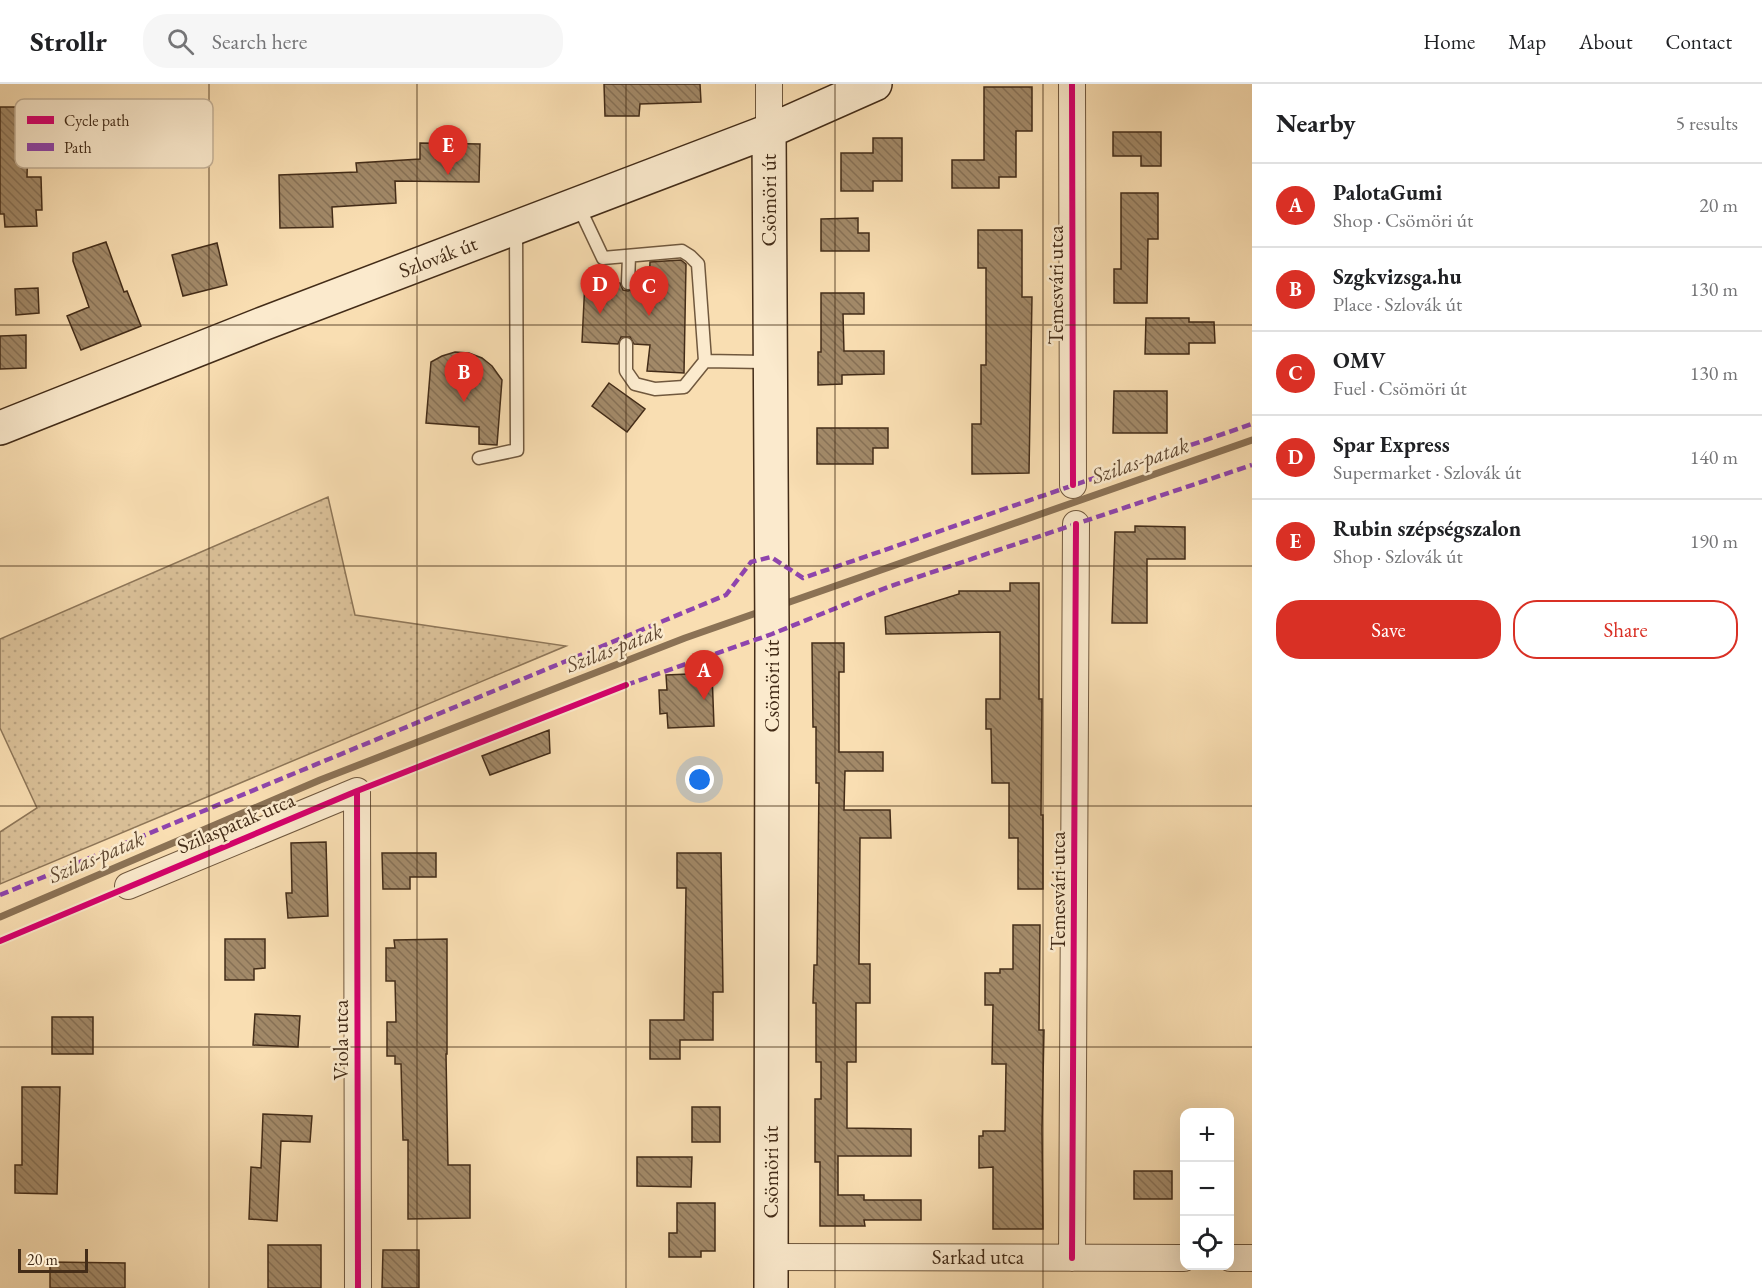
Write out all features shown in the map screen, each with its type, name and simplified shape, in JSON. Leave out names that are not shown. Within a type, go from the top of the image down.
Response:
[{"type":"main road","name":"Szlovák út","points":[[0,428],[265,323],[769,130],[875,84]]},
{"type":"main road","name":"Csömöri út","points":[[769,130],[772,634],[771,1272]]},
{"type":"street","name":"Csömöri út","points":[[769,84],[769,130]]},
{"type":"street","name":"Temesvári utca","points":[[1072,84],[1073,485]]},
{"type":"street","name":"Temesvári utca","points":[[1072,1257],[1076,524]]},
{"type":"street","name":"Szilaspatak utca","points":[[128,886],[357,791]]},
{"type":"street","name":"Viola utca","points":[[357,791],[358,1288]]},
{"type":"street","name":"Sarkad utca","points":[[771,1272],[1072,1257],[1180,1258]]},
{"type":"street","points":[[1234,1258],[1252,1258]]},
{"type":"lane","points":[[578,204],[603,258],[681,251],[698,264],[705,361],[684,387],[655,389],[635,384],[626,371],[626,344]]},
{"type":"lane","points":[[479,458],[517,450],[516,228]]},
{"type":"lane","points":[[628,256],[628,283]]},
{"type":"lane","points":[[705,361],[769,362]]},
{"type":"shaded area","points":[[328,497],[355,615],[566,646],[0,884],[0,832],[37,808],[0,728],[0,639]]},
{"type":"building","points":[[604,84],[700,84],[701,102],[640,104],[639,116],[605,116]]},
{"type":"building","points":[[984,87],[1032,87],[1032,131],[1016,131],[1016,177],[999,177],[999,188],[952,188],[952,160],[984,160]]},
{"type":"building","points":[[0,107],[15,107],[15,168],[27,168],[27,177],[41,177],[42,210],[36,210],[37,226],[5,227],[4,214],[0,214]]},
{"type":"building","points":[[1113,132],[1161,132],[1161,166],[1141,166],[1141,156],[1113,156]]},
{"type":"building","points":[[873,138],[902,138],[902,181],[873,181],[873,191],[841,191],[841,153],[873,153]]},
{"type":"building","points":[[420,143],[480,144],[479,182],[395,181],[396,203],[332,207],[333,227],[280,228],[279,175],[357,172],[356,163],[420,159]]},
{"type":"building","points":[[1121,193],[1158,193],[1158,239],[1148,239],[1147,303],[1114,303],[1114,269],[1121,269]]},
{"type":"building","points":[[858,218],[858,233],[869,233],[869,251],[821,251],[821,219]]},
{"type":"building","points":[[978,230],[1022,230],[1022,297],[1032,297],[1029,473],[972,474],[972,424],[981,424],[981,365],[986,365],[986,268],[978,268]]},
{"type":"building","points":[[106,242],[124,292],[127,291],[141,326],[81,350],[67,316],[89,307],[73,261],[73,253]]},
{"type":"building","points":[[217,243],[227,285],[183,296],[172,255]]},
{"type":"building","points":[[681,260],[686,264],[684,373],[647,371],[650,345],[634,344],[630,337],[621,337],[618,344],[582,342],[585,281],[620,283],[623,290],[628,291],[635,288],[636,283],[649,283],[650,262]]},
{"type":"building","points":[[38,288],[39,313],[16,315],[15,289]]},
{"type":"building","points":[[821,293],[864,293],[864,314],[843,314],[844,351],[884,351],[884,374],[842,375],[842,384],[818,385],[818,352],[821,352]]},
{"type":"building","points":[[1146,318],[1189,318],[1189,322],[1214,322],[1215,343],[1189,343],[1189,354],[1145,354]]},
{"type":"building","points":[[26,335],[26,368],[0,369],[0,336]]},
{"type":"building","points":[[455,352],[469,353],[482,358],[492,366],[502,380],[497,445],[479,444],[479,427],[426,423],[431,362]]},
{"type":"building","points":[[609,383],[645,409],[627,432],[592,406]]},
{"type":"building","points":[[1114,391],[1167,391],[1167,433],[1113,433]]},
{"type":"building","points":[[817,428],[888,428],[888,448],[873,448],[873,464],[817,464]]},
{"type":"building","points":[[1135,526],[1185,527],[1185,559],[1147,559],[1147,623],[1112,623],[1115,532],[1135,532]]},
{"type":"building","points":[[1010,583],[1039,583],[1043,889],[1018,889],[1018,838],[1009,838],[1009,783],[992,783],[991,729],[986,729],[986,699],[1000,699],[1000,632],[886,634],[885,617],[959,594],[959,591],[1010,591]]},
{"type":"building","points":[[812,643],[844,643],[844,672],[839,672],[839,752],[883,752],[883,771],[845,771],[844,810],[890,810],[891,838],[860,838],[859,964],[870,964],[870,1003],[856,1003],[856,1062],[847,1062],[847,1128],[911,1129],[911,1156],[838,1156],[838,1195],[864,1195],[864,1200],[921,1200],[921,1220],[864,1220],[865,1226],[820,1226],[820,1162],[815,1162],[815,1099],[821,1099],[821,1062],[816,1062],[816,1003],[813,1003],[814,965],[817,965],[819,783],[816,783],[816,727],[813,727]]},
{"type":"building","points":[[712,673],[714,726],[668,728],[667,713],[660,714],[659,690],[667,690],[666,675]]},
{"type":"building","points":[[549,730],[550,753],[490,775],[482,756]]},
{"type":"building","points":[[326,842],[328,916],[288,918],[286,893],[292,893],[291,843]]},
{"type":"building","points":[[382,853],[436,853],[436,877],[410,877],[410,889],[383,889]]},
{"type":"building","points":[[677,853],[721,853],[723,992],[713,992],[713,1040],[680,1040],[680,1059],[650,1059],[650,1020],[684,1020],[686,888],[677,888]]},
{"type":"building","points":[[1013,925],[1040,925],[1039,1030],[1044,1030],[1043,1229],[993,1229],[993,1167],[979,1168],[979,1136],[983,1136],[983,1131],[1005,1131],[1006,1064],[992,1064],[993,1005],[985,1005],[985,973],[1000,973],[1000,969],[1013,969]]},
{"type":"building","points":[[225,939],[265,939],[265,968],[254,969],[254,980],[225,980]]},
{"type":"building","points":[[447,939],[448,1165],[470,1165],[470,1218],[408,1219],[408,1140],[403,1140],[401,1064],[395,1064],[395,1056],[387,1056],[387,1022],[396,1022],[395,981],[386,981],[386,948],[395,948],[394,940]]},
{"type":"building","points":[[255,1014],[300,1016],[298,1047],[253,1045]]},
{"type":"building","points":[[52,1017],[93,1017],[93,1054],[52,1054]]},
{"type":"building","points":[[22,1087],[60,1087],[57,1194],[15,1193],[15,1165],[22,1165]]},
{"type":"building","points":[[692,1107],[720,1107],[720,1142],[692,1142]]},
{"type":"building","points":[[263,1114],[312,1116],[310,1142],[281,1141],[277,1221],[249,1219],[251,1167],[261,1168]]},
{"type":"building","points":[[637,1157],[692,1157],[691,1187],[637,1186]]},
{"type":"building","points":[[1134,1171],[1172,1171],[1172,1199],[1134,1199]]},
{"type":"building","points":[[677,1203],[715,1203],[715,1251],[701,1251],[701,1257],[669,1257],[669,1233],[677,1233]]},
{"type":"building","points":[[268,1245],[321,1245],[321,1288],[268,1288]]},
{"type":"building","points":[[383,1250],[419,1250],[419,1288],[382,1288]]},
{"type":"building","points":[[50,1262],[125,1263],[125,1288],[50,1288]]},
{"type":"waterway","name":"Szilas-patak","points":[[781,605],[1252,440]]},
{"type":"waterway","name":"Szilas-patak","points":[[0,917],[320,780],[685,638],[762,611]]},
{"type":"marked path","points":[[0,895],[726,595],[751,562],[771,557],[803,578],[1252,424]]},
{"type":"marked path","points":[[626,685],[772,634],[888,587],[1252,465]]},
{"type":"cycle path","points":[[1072,84],[1073,485]]},
{"type":"cycle path","points":[[1072,1258],[1076,524]]},
{"type":"cycle path","points":[[0,941],[357,791],[626,685]]},
{"type":"cycle path","points":[[357,791],[358,1288]]},
{"type":"place","name":"Rubin szépségszalon","points":[[448,175]]},
{"type":"place","name":"Spar Express","points":[[600,314]]},
{"type":"place","name":"OMV","points":[[649,316]]},
{"type":"place","name":"Szgkvizsga.hu","points":[[464,402]]},
{"type":"place","name":"PalotaGumi","points":[[704,700]]}]
